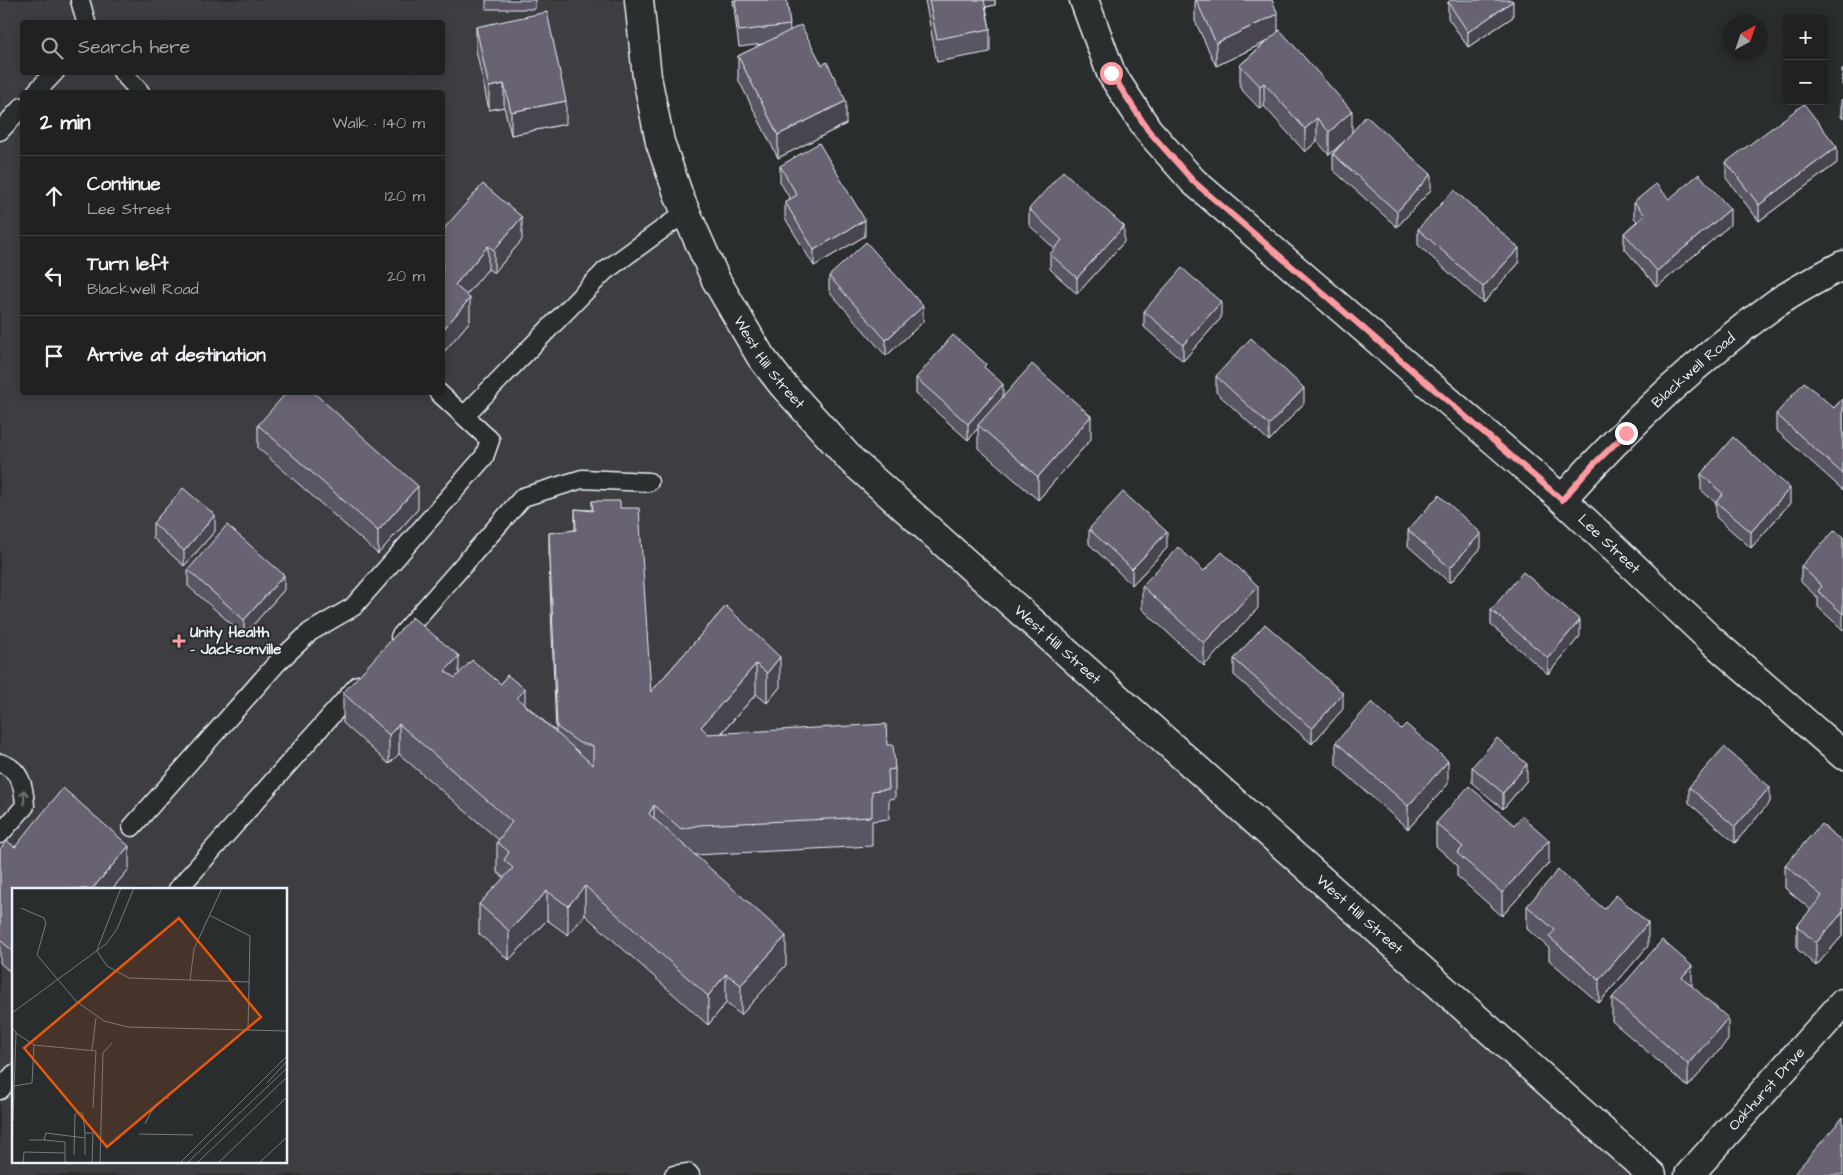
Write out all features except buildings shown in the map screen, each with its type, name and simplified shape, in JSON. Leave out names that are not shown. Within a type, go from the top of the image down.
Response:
[{"type":"street","name":"West Hill Street","points":[[639,0],[647,77],[660,142],[686,212],[716,280],[761,357],[782,384],[851,460],[1652,1175]]},
{"type":"street","name":"Lee Street","points":[[1084,0],[1111,73],[1148,130],[1193,181],[1562,500],[1709,638],[1843,755]]},
{"type":"street","name":"Blackwell Road","points":[[1562,500],[1592,466],[1626,433],[1729,339],[1773,306],[1843,265]]},
{"type":"street","name":"Oakhurst Drive","points":[[1690,1175],[1843,1003]]},
{"type":"lane","points":[[80,0],[85,20]]},
{"type":"lane","points":[[38,90],[52,75]]},
{"type":"lane","points":[[125,75],[138,90]]},
{"type":"lane","points":[[0,131],[20,109]]},
{"type":"lane","points":[[464,416],[605,271],[686,212]]},
{"type":"lane","points":[[132,827],[277,663],[310,632],[353,607],[484,457],[490,440],[441,395]]},
{"type":"lane","points":[[387,652],[523,497],[582,479],[649,482]]},
{"type":"lane","points":[[179,888],[367,674]]},
{"type":"lane","points":[[0,763],[8,765],[19,777],[24,789],[25,806],[0,834]]},
{"type":"lane","points":[[0,1090],[12,1076]]},
{"type":"lane","points":[[674,1175],[688,1173],[690,1175]]},
{"type":"shaded area","points":[[0,0],[639,0],[660,143],[782,384],[1652,1175],[0,1175]]},
{"type":"place","name":"Unity Health - Jacksonville","points":[[179,641]]},
{"type":"route","points":[[1111,73],[1148,130],[1193,181],[1562,500],[1592,466],[1626,433]]}]
